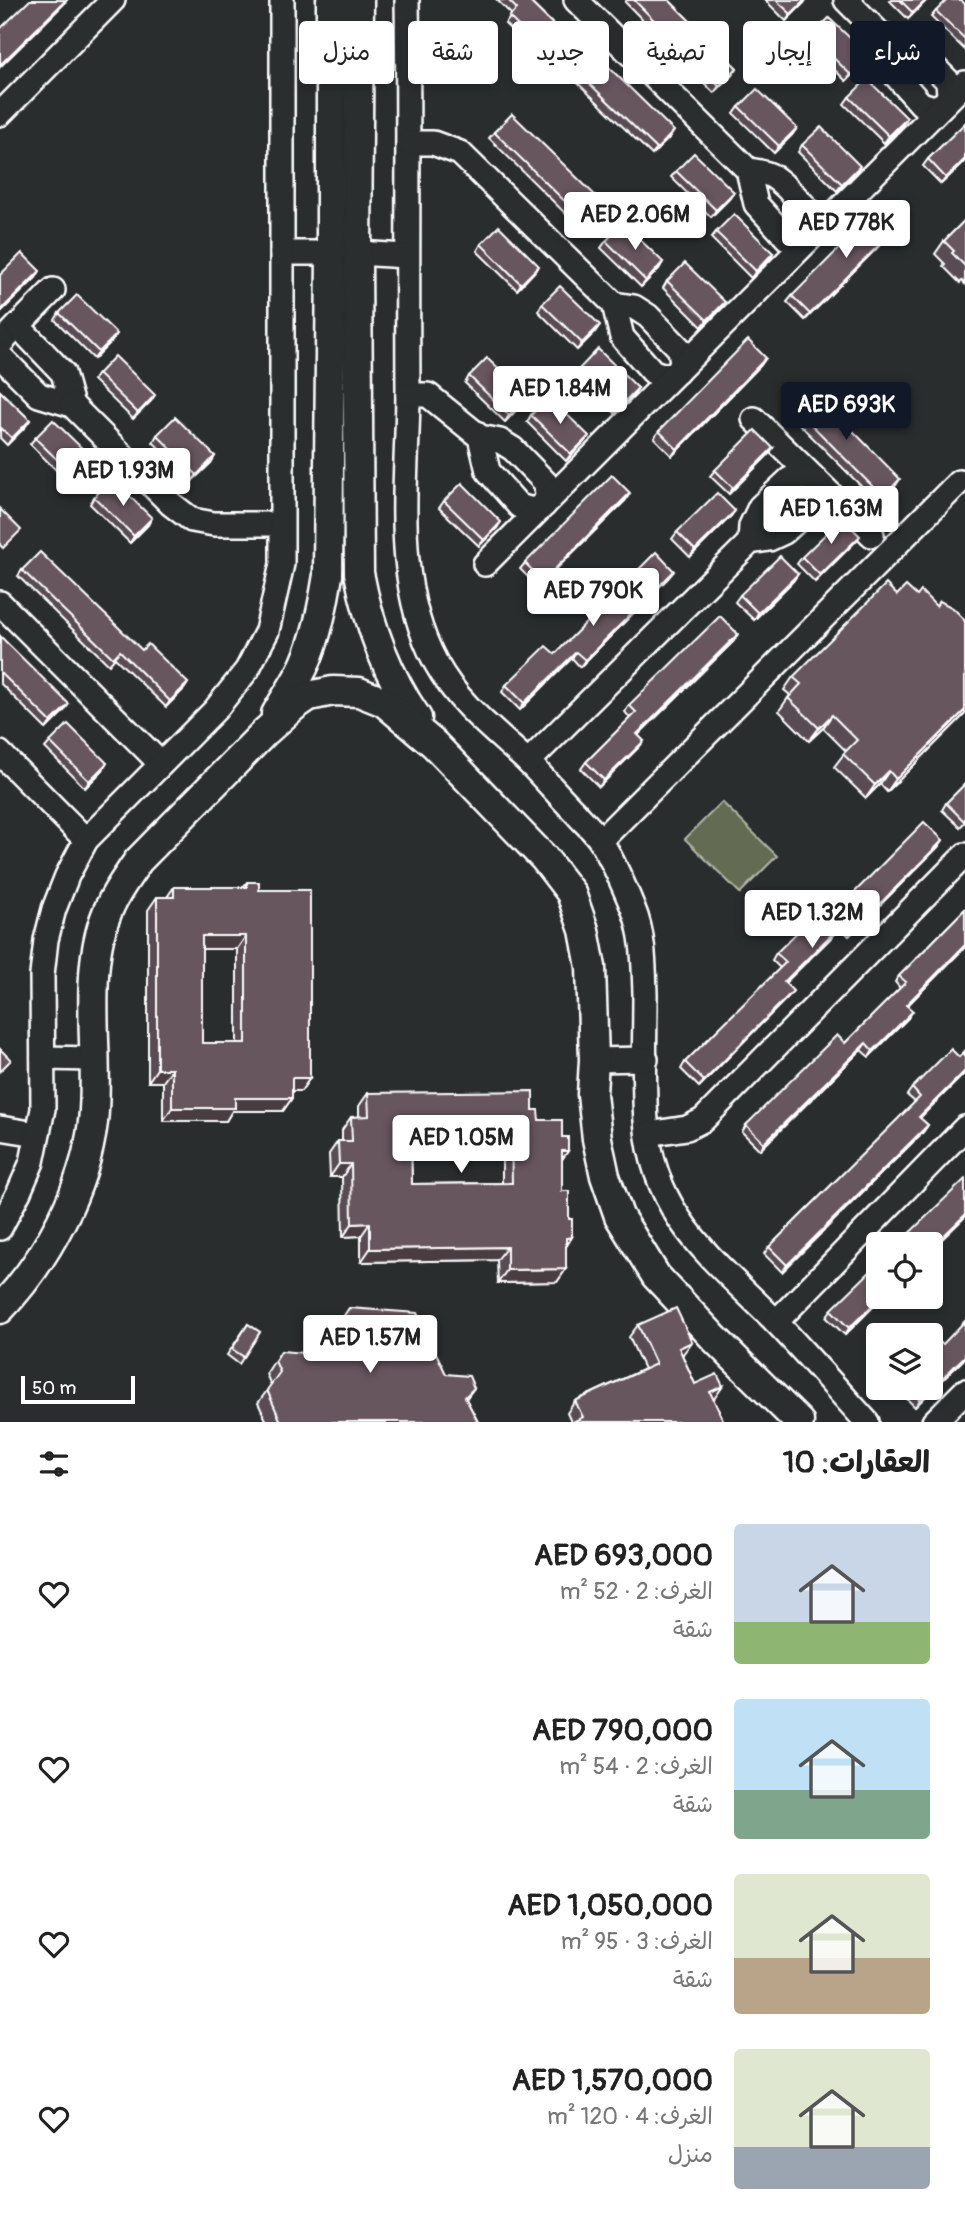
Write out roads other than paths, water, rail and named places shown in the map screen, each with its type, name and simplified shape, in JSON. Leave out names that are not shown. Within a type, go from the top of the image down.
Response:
[{"type":"main road","points":[[331,0],[359,573],[380,653],[405,701],[434,744]]},
{"type":"main road","points":[[265,732],[303,668],[317,631],[328,575],[359,0]]},
{"type":"main road","points":[[0,1309],[33,1269],[56,1232],[72,1199],[86,1157],[93,1122],[94,969],[99,938],[109,908],[138,861],[293,707],[309,696],[332,691],[359,692],[384,702],[434,744],[544,858],[571,893],[584,930],[591,967],[594,1060],[592,1094],[597,1139],[605,1176],[619,1216],[656,1276],[799,1422]]},
{"type":"street","points":[[0,114],[113,0]]},
{"type":"street","points":[[0,1228],[32,1162],[43,1109],[42,975],[46,940],[67,876],[86,840],[215,710],[247,670],[267,631],[275,602],[282,564],[282,0]]},
{"type":"street","points":[[407,0],[409,143],[405,516],[409,582],[417,621],[435,662],[453,692],[485,726],[528,762],[601,840],[635,913],[642,946],[648,1134],[653,1165],[667,1198],[686,1230],[715,1264],[776,1322],[867,1422]]},
{"type":"street","points":[[576,0],[748,170],[756,204],[787,239],[800,242],[812,236],[816,229],[814,216],[790,191],[768,174],[748,170]]},
{"type":"street","points":[[846,0],[866,21]]},
{"type":"street","points":[[903,84],[921,104],[934,108],[944,103],[949,95],[948,81],[945,78]]},
{"type":"street","points":[[485,564],[965,83]]},
{"type":"street","points":[[409,143],[433,142],[460,153],[614,304],[622,337],[653,372],[666,376],[677,372],[681,363],[680,349],[648,316],[634,307],[614,304]]},
{"type":"street","points":[[282,253],[407,256]]},
{"type":"street","points":[[0,344],[53,290]]},
{"type":"street","points":[[18,326],[63,373],[72,405]]},
{"type":"street","points":[[0,356],[39,396],[72,405],[171,503],[192,520],[214,524],[281,524]]},
{"type":"street","points":[[408,395],[428,396],[480,437],[499,441],[513,449],[546,483],[547,496],[544,505],[532,510],[519,506],[488,471],[480,437]]},
{"type":"street","points":[[754,419],[872,535]]},
{"type":"street","points":[[750,542],[751,526],[760,507],[790,480],[816,480]]},
{"type":"street","points":[[528,762],[750,542],[769,539],[784,532],[813,506],[817,494],[816,480]]},
{"type":"street","points":[[601,840],[959,482]]},
{"type":"street","points":[[0,603],[161,764]]},
{"type":"street","points":[[0,753],[86,840]]},
{"type":"street","points":[[648,1134],[687,1128],[702,1120],[965,855]]},
{"type":"street","points":[[43,1058],[94,1059]]},
{"type":"street","points":[[594,1060],[646,1059]]},
{"type":"street","points":[[0,1128],[37,1134]]},
{"type":"street","points":[[776,1322],[965,1128]]},
{"type":"street","points":[[934,1422],[965,1391]]}]
